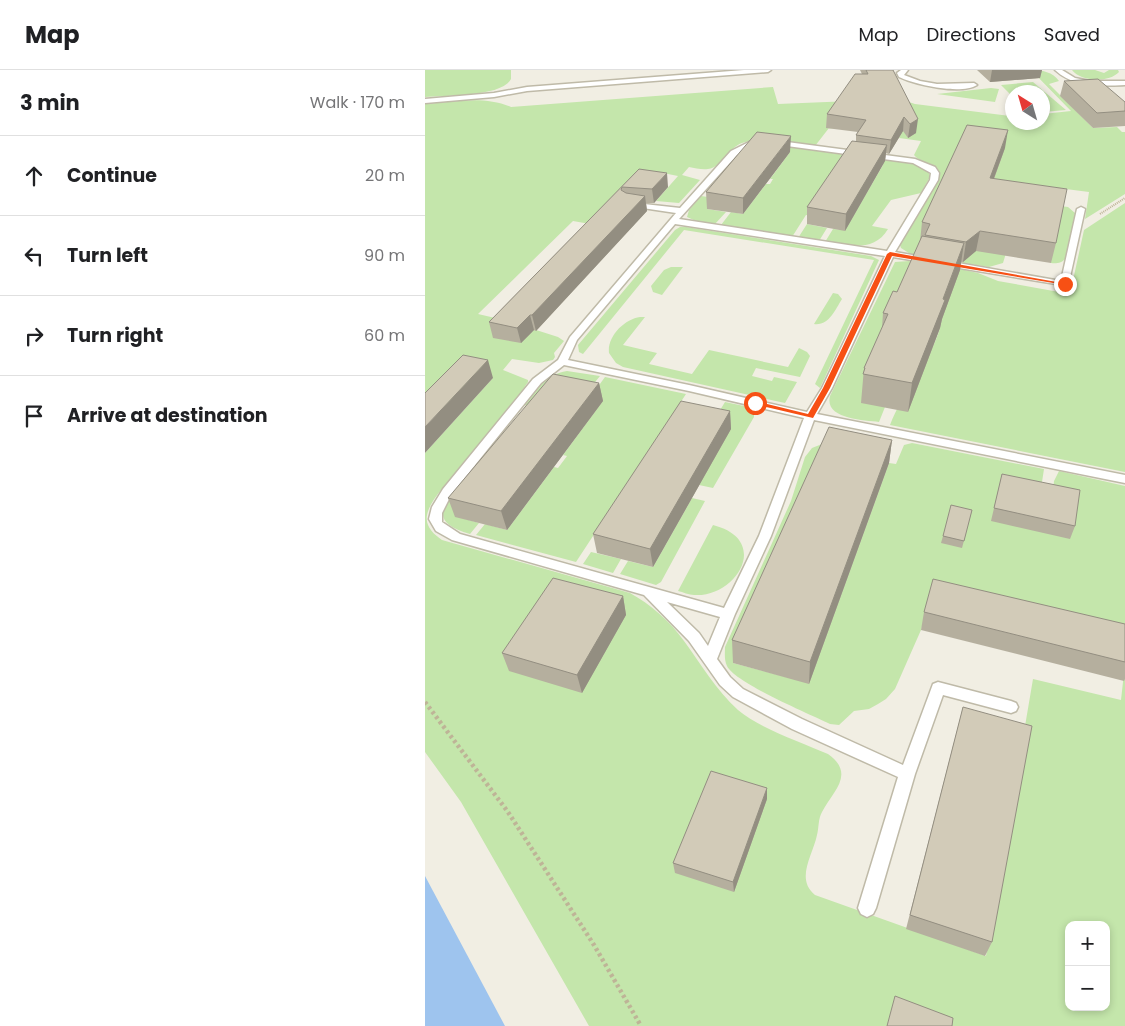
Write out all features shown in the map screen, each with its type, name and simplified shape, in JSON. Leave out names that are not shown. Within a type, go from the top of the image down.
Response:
[{"type":"lane","points":[[425,101],[494,95],[527,89],[768,70]]},
{"type":"lane","points":[[905,70],[900,73],[901,76],[925,86],[974,85]]},
{"type":"lane","points":[[1058,70],[1068,77],[1081,82],[1097,84],[1125,83]]},
{"type":"lane","points":[[710,660],[728,614],[768,528],[810,416],[827,388],[890,254],[934,180],[935,173],[932,169],[915,162],[772,142],[751,143],[743,146],[734,153],[681,211],[573,339],[561,362],[537,381],[447,492],[435,511],[435,523],[443,532],[455,538],[728,614]]},
{"type":"lane","points":[[629,204],[681,211]]},
{"type":"lane","points":[[673,221],[890,254],[1065,284],[1079,226],[1081,209]]},
{"type":"lane","points":[[561,362],[689,388],[810,416],[1125,480]]},
{"type":"lane","points":[[647,590],[694,637],[725,681],[738,693],[758,706],[907,774]]},
{"type":"lane","points":[[867,908],[907,774],[938,688],[1011,707]]},
{"type":"path","points":[[1079,226],[1125,198]]},
{"type":"path","points":[[425,702],[508,812],[594,945],[641,1026]]},
{"type":"green space","points":[[425,70],[511,70],[511,79],[505,85],[485,92],[425,97]]},
{"type":"green space","points":[[1031,70],[1047,72],[1059,81],[1046,85]]},
{"type":"green space","points":[[1072,70],[1095,70],[1104,73],[1109,70],[1118,70],[1119,72],[1109,78],[1095,80],[1082,77]]},
{"type":"green space","points":[[1033,82],[1037,85],[1005,85],[1005,89],[1001,85]]},
{"type":"green space","points":[[1050,85],[1093,128],[1117,127],[1122,132],[1125,132],[1125,194],[1085,219],[1089,192],[1027,184],[1003,263],[989,267],[912,255],[901,248],[900,245],[938,181],[940,174],[936,167],[914,155],[921,141],[899,138],[902,131],[829,128],[815,146],[769,140],[742,143],[737,145],[713,168],[689,167],[682,175],[700,180],[679,203],[656,201],[678,176],[663,173],[601,226],[573,221],[478,314],[508,321],[558,337],[564,341],[554,353],[555,357],[553,360],[539,363],[512,359],[503,370],[528,380],[528,382],[494,428],[435,497],[427,515],[427,523],[442,540],[630,593],[645,602],[666,620],[716,685],[738,710],[757,723],[828,754],[836,761],[840,769],[840,783],[819,820],[817,835],[807,866],[806,882],[809,889],[815,895],[986,956],[1033,679],[1121,700],[1125,664],[1125,1026],[948,1026],[893,1005],[887,1026],[589,1026],[461,802],[425,752],[425,453],[493,378],[425,419],[425,104],[480,100],[501,103],[511,107],[773,87],[778,104],[900,99],[915,104],[1005,115],[1005,130],[1050,130],[1050,113],[1071,111],[1050,89]]},
{"type":"green space","points":[[991,88],[999,89],[995,102],[937,94]]},
{"type":"green space","points":[[1050,96],[1066,110],[1050,111]]},
{"type":"green space","points":[[783,146],[846,155],[812,216],[806,215],[792,237],[721,225],[731,212],[743,214],[766,184],[770,184],[773,179],[770,179],[790,152]]},
{"type":"green space","points":[[872,158],[911,163],[928,170],[930,177],[921,193],[891,200],[872,226],[888,229],[875,242],[851,246],[825,242],[833,229],[845,230],[883,165]]},
{"type":"green space","points":[[701,196],[715,198],[707,209],[726,212],[715,224],[696,221],[687,217],[689,210]]},
{"type":"green space","points":[[1125,203],[1125,472],[890,425],[895,412],[930,353],[940,328],[885,407],[879,422],[846,417],[833,409],[830,404],[830,396],[895,262],[909,261],[960,269],[978,273],[998,281],[1070,294],[1084,230]]},
{"type":"green space","points":[[1054,205],[1068,207],[1075,213],[1066,258],[1061,262],[1051,263]]},
{"type":"green space","points":[[807,224],[827,228],[819,241],[798,238]]},
{"type":"green space","points":[[680,227],[871,256],[879,260],[820,388],[815,384],[874,260],[684,230],[583,354],[579,352],[578,345],[675,230]]},
{"type":"green space","points":[[671,267],[683,267],[662,295],[653,292],[651,286],[664,270]]},
{"type":"green space","points":[[833,293],[838,294],[842,299],[837,308],[828,320],[814,324]]},
{"type":"green space","points":[[645,317],[623,345],[657,353],[649,364],[692,374],[709,350],[788,367],[799,348],[810,356],[800,377],[756,368],[752,376],[772,381],[774,377],[797,382],[785,403],[623,367],[616,363],[609,353],[611,340],[623,325],[634,318]]},
{"type":"green space","points":[[567,371],[600,376],[583,397],[543,409],[524,405],[538,388],[553,375]]},
{"type":"green space","points":[[605,377],[686,394],[576,562],[476,535],[485,524],[507,530],[554,467],[558,468],[567,456],[563,455],[602,402],[589,399]]},
{"type":"green space","points":[[725,402],[744,406],[754,414],[754,417],[713,488],[699,485],[711,425]]},
{"type":"green space","points":[[912,443],[1044,469],[1040,495],[1052,498],[1054,481],[1059,471],[1125,486],[1125,645],[930,598],[921,630],[895,689],[886,699],[869,709],[854,711],[839,725],[830,724],[774,698],[733,673],[726,664],[725,647],[791,501],[805,457],[812,448],[822,444],[733,663],[809,683],[889,463],[896,464],[904,445]]},
{"type":"green space","points":[[457,488],[455,516],[479,523],[470,534],[451,526],[443,517],[446,504]]},
{"type":"green space","points":[[692,498],[705,501],[661,582],[656,585],[620,574],[628,561],[653,567]]},
{"type":"green space","points":[[713,525],[731,532],[741,543],[744,555],[741,567],[734,578],[723,587],[709,593],[692,595],[678,591]]},
{"type":"green space","points":[[591,552],[621,559],[613,573],[583,564]]},
{"type":"water","points":[[425,876],[505,1026],[425,1026]]},
{"type":"building","points":[[866,70],[893,70],[918,119],[910,124],[904,117],[891,140],[856,135],[866,120],[827,114],[855,74],[868,74]]},
{"type":"building","points":[[1098,79],[1125,102],[1125,111],[1097,113],[1064,81]]},
{"type":"building","points":[[967,125],[1008,130],[990,178],[1067,189],[1056,243],[980,231],[966,242],[925,235],[930,224],[922,222]]},
{"type":"building","points":[[757,132],[791,136],[743,198],[706,192]]},
{"type":"building","points":[[852,141],[887,145],[846,214],[807,207]]},
{"type":"building","points":[[639,169],[667,173],[652,189],[622,187],[621,190],[626,193],[645,196],[532,315],[517,328],[489,322]]},
{"type":"building","points":[[922,236],[964,243],[943,299],[945,300],[912,383],[863,374],[888,314],[883,313],[893,291],[897,292]]},
{"type":"building","points":[[463,355],[488,360],[425,427],[425,393]]},
{"type":"building","points":[[553,374],[599,383],[501,511],[448,498]]},
{"type":"building","points":[[681,401],[730,411],[650,549],[593,534]]},
{"type":"building","points":[[829,427],[892,440],[810,662],[732,640]]},
{"type":"building","points":[[1002,474],[1080,490],[1075,526],[994,508]]},
{"type":"building","points":[[951,505],[972,510],[964,541],[943,536]]},
{"type":"building","points":[[553,578],[623,596],[577,675],[502,653]]},
{"type":"building","points":[[933,579],[1125,624],[1125,662],[924,612]]},
{"type":"building","points":[[963,707],[1032,726],[992,942],[910,915]]},
{"type":"building","points":[[711,771],[767,788],[733,882],[673,863]]},
{"type":"building","points":[[895,996],[953,1018],[952,1026],[887,1026]]},
{"type":"route","points":[[755,403],[810,416],[827,388],[890,254],[1065,284]]}]
